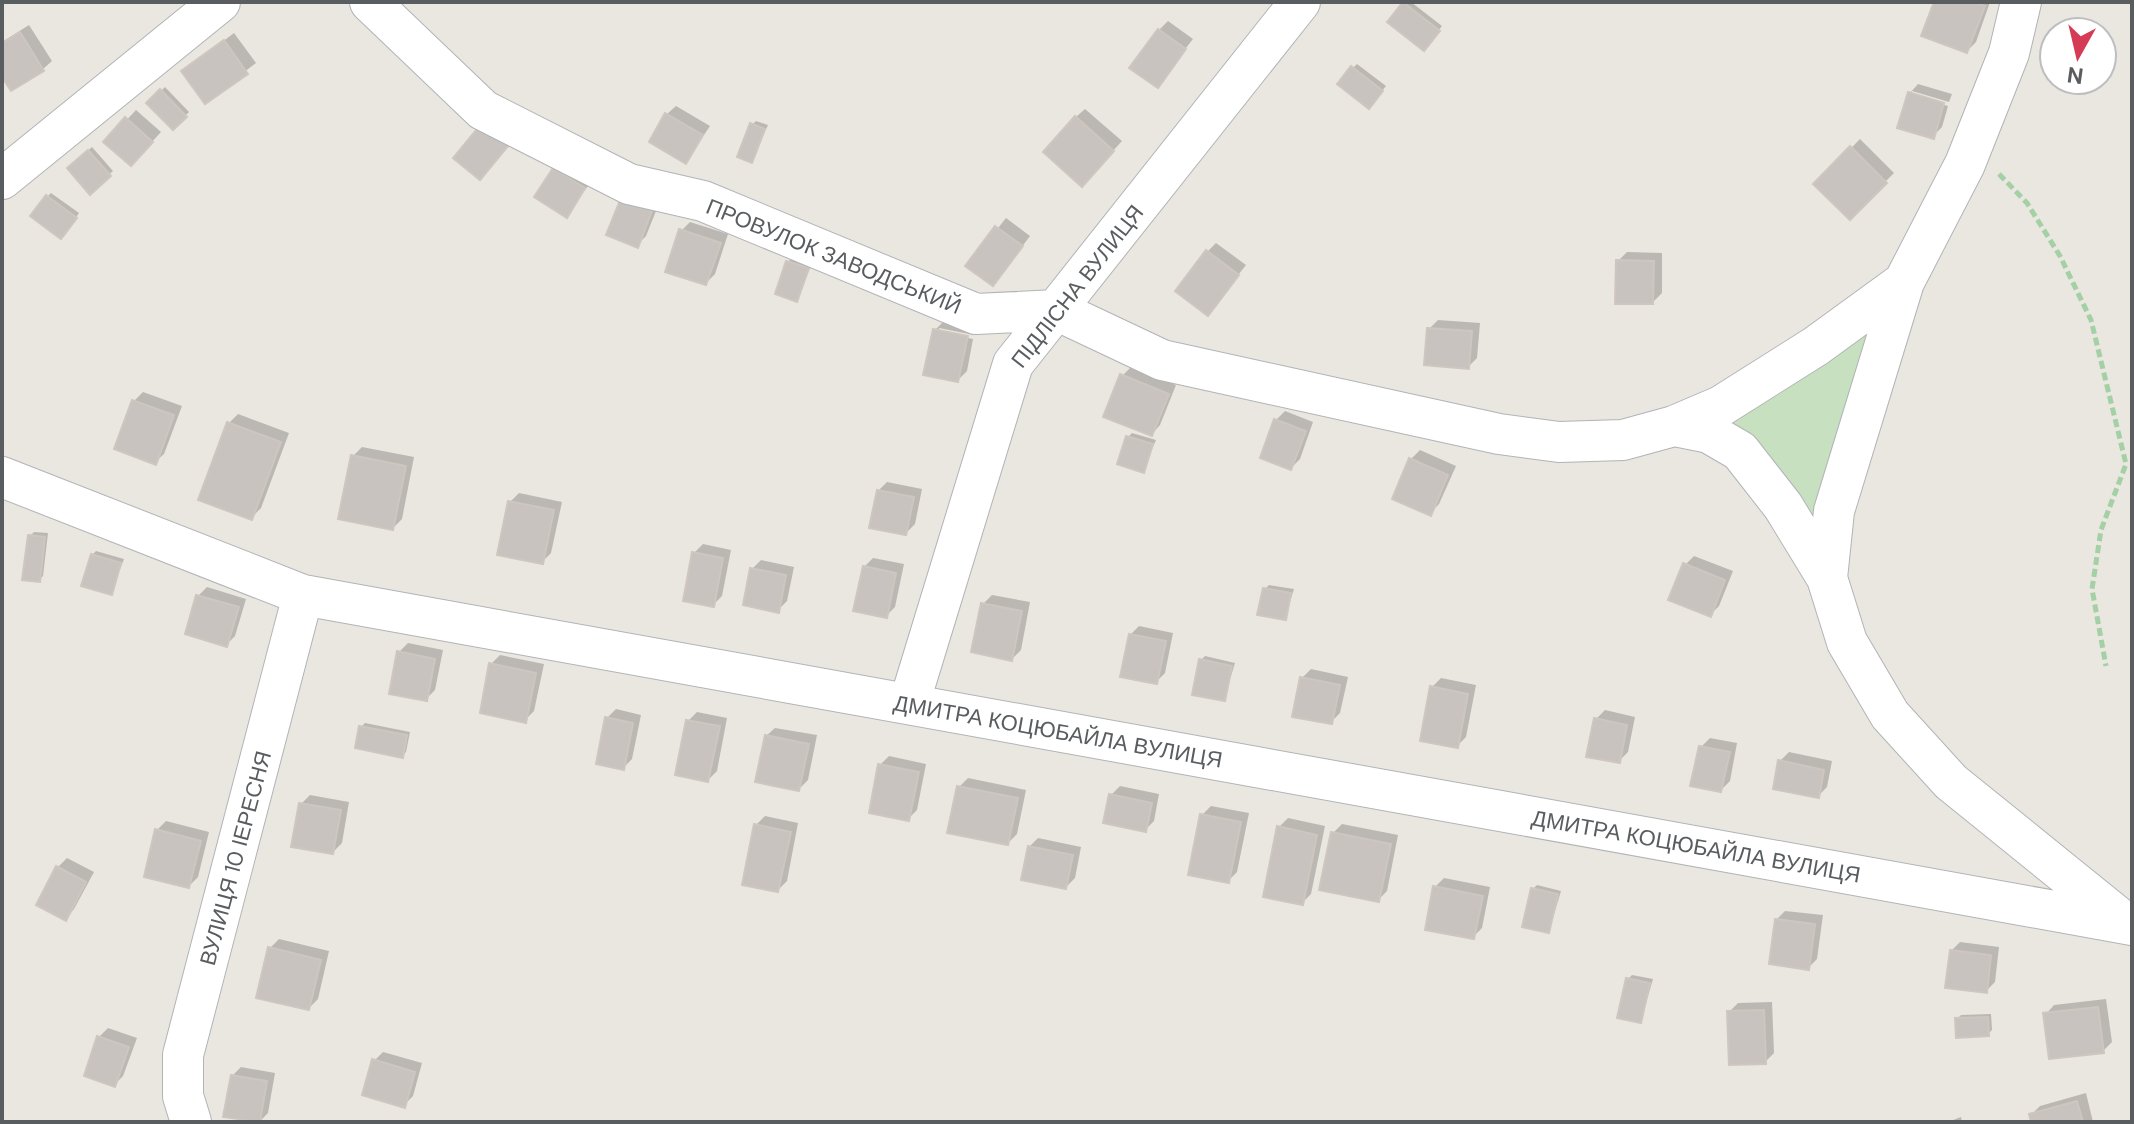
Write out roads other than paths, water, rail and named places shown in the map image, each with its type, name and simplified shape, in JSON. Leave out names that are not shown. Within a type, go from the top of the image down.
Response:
[{"type":"street","points":[[2,179],[220,2]]},
{"type":"street","name":"ПРОВУЛОК ЗАВОДСЬКИЙ","points":[[370,2],[483,110],[629,184],[703,201],[976,314],[1056,310],[1162,360],[1499,434],[1559,442],[1623,440],[1674,426],[1721,406],[1816,346],[1904,282]]},
{"type":"street","name":"ПІДЛІСНА ВУЛИЦЯ","points":[[909,704],[1013,364],[1300,2]]},
{"type":"street","points":[[1827,578],[1834,511],[1904,282],[1972,145],[2009,53],[2021,2]]},
{"type":"street","points":[[1674,426],[1709,433],[1740,451],[1783,506],[1827,578],[1847,642],[1890,715],[1951,782],[2130,933]]},
{"type":"street","name":"ДМИТРА КОЦЮБАЙЛА ВУЛИЦЯ","points":[[2,477],[303,595],[909,704],[2130,933]]},
{"type":"street","name":"ВУЛИЦЯ 10 ІЕРЕСНЯ","points":[[191,1122],[183,1096],[183,1055],[303,595]]}]
